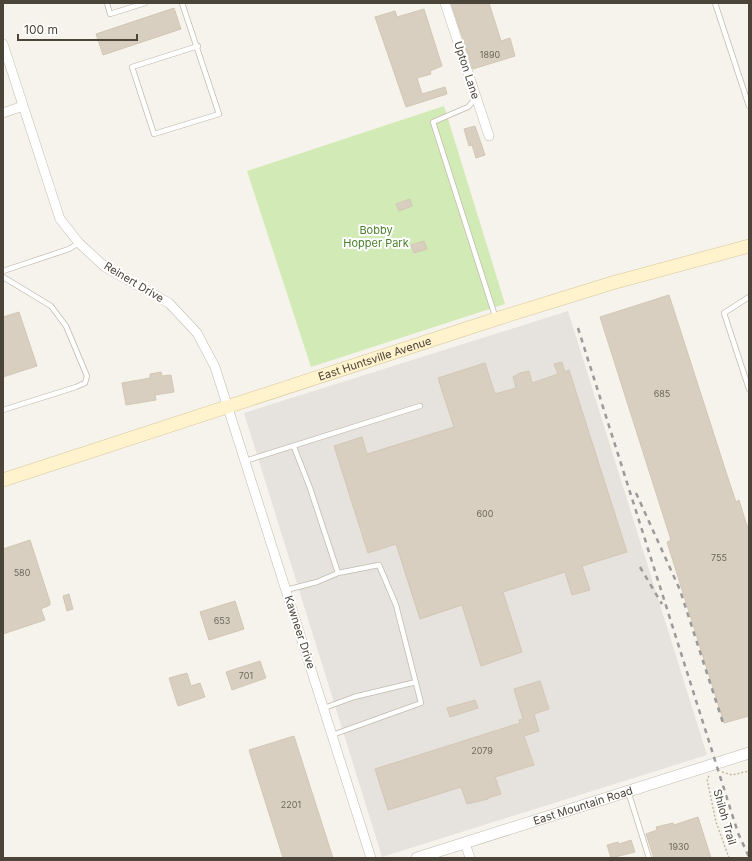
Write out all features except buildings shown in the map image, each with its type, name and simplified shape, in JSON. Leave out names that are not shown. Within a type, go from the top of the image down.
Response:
[{"type":"main road","name":"East Huntsville Avenue","points":[[3,480],[496,319],[612,283],[749,246]]},
{"type":"street","name":"Upton Lane","points":[[445,3],[489,136]]},
{"type":"street","name":"Reinert Drive","points":[[3,44],[60,219],[79,244],[106,267],[169,303],[197,333],[215,367],[228,407]]},
{"type":"street","points":[[3,112],[23,106]]},
{"type":"street","name":"Kawneer Drive","points":[[228,407],[371,858]]},
{"type":"street","name":"East Mountain Road","points":[[417,858],[749,753]]},
{"type":"street","points":[[465,843],[470,858]]},
{"type":"lane","points":[[107,3],[110,14],[145,3]]},
{"type":"lane","points":[[182,3],[198,46],[219,114],[154,134],[132,67],[198,46]]},
{"type":"lane","points":[[715,3],[749,106]]},
{"type":"lane","points":[[476,98],[468,107],[433,122],[496,319]]},
{"type":"lane","points":[[3,271],[69,249],[79,244]]},
{"type":"lane","points":[[3,277],[51,306],[66,326],[87,376],[85,383],[76,387],[3,410]]},
{"type":"lane","points":[[749,297],[724,312],[749,390]]},
{"type":"lane","points":[[245,461],[294,447],[420,406]]},
{"type":"lane","points":[[294,447],[310,488],[338,573]]},
{"type":"lane","points":[[286,590],[318,582],[338,573],[379,565],[396,605],[421,703],[332,735]]},
{"type":"lane","points":[[324,708],[354,697],[416,682]]},
{"type":"lane","points":[[628,791],[649,858]]},
{"type":"path","name":"Shiloh Trail","points":[[719,773],[732,775],[749,771]]},
{"type":"path","name":"Shiloh Trail","points":[[713,775],[706,779],[716,822],[729,858]]},
{"type":"shaded area","points":[[568,311],[707,755],[382,857],[244,413]]},
{"type":"green space","name":"Bobby Hopper Park","points":[[444,106],[505,304],[311,367],[247,171]]},
{"type":"railway","points":[[578,328],[738,833],[749,857]]},
{"type":"railway","points":[[636,493],[680,590],[724,726]]},
{"type":"railway","points":[[640,567],[662,604]]}]
